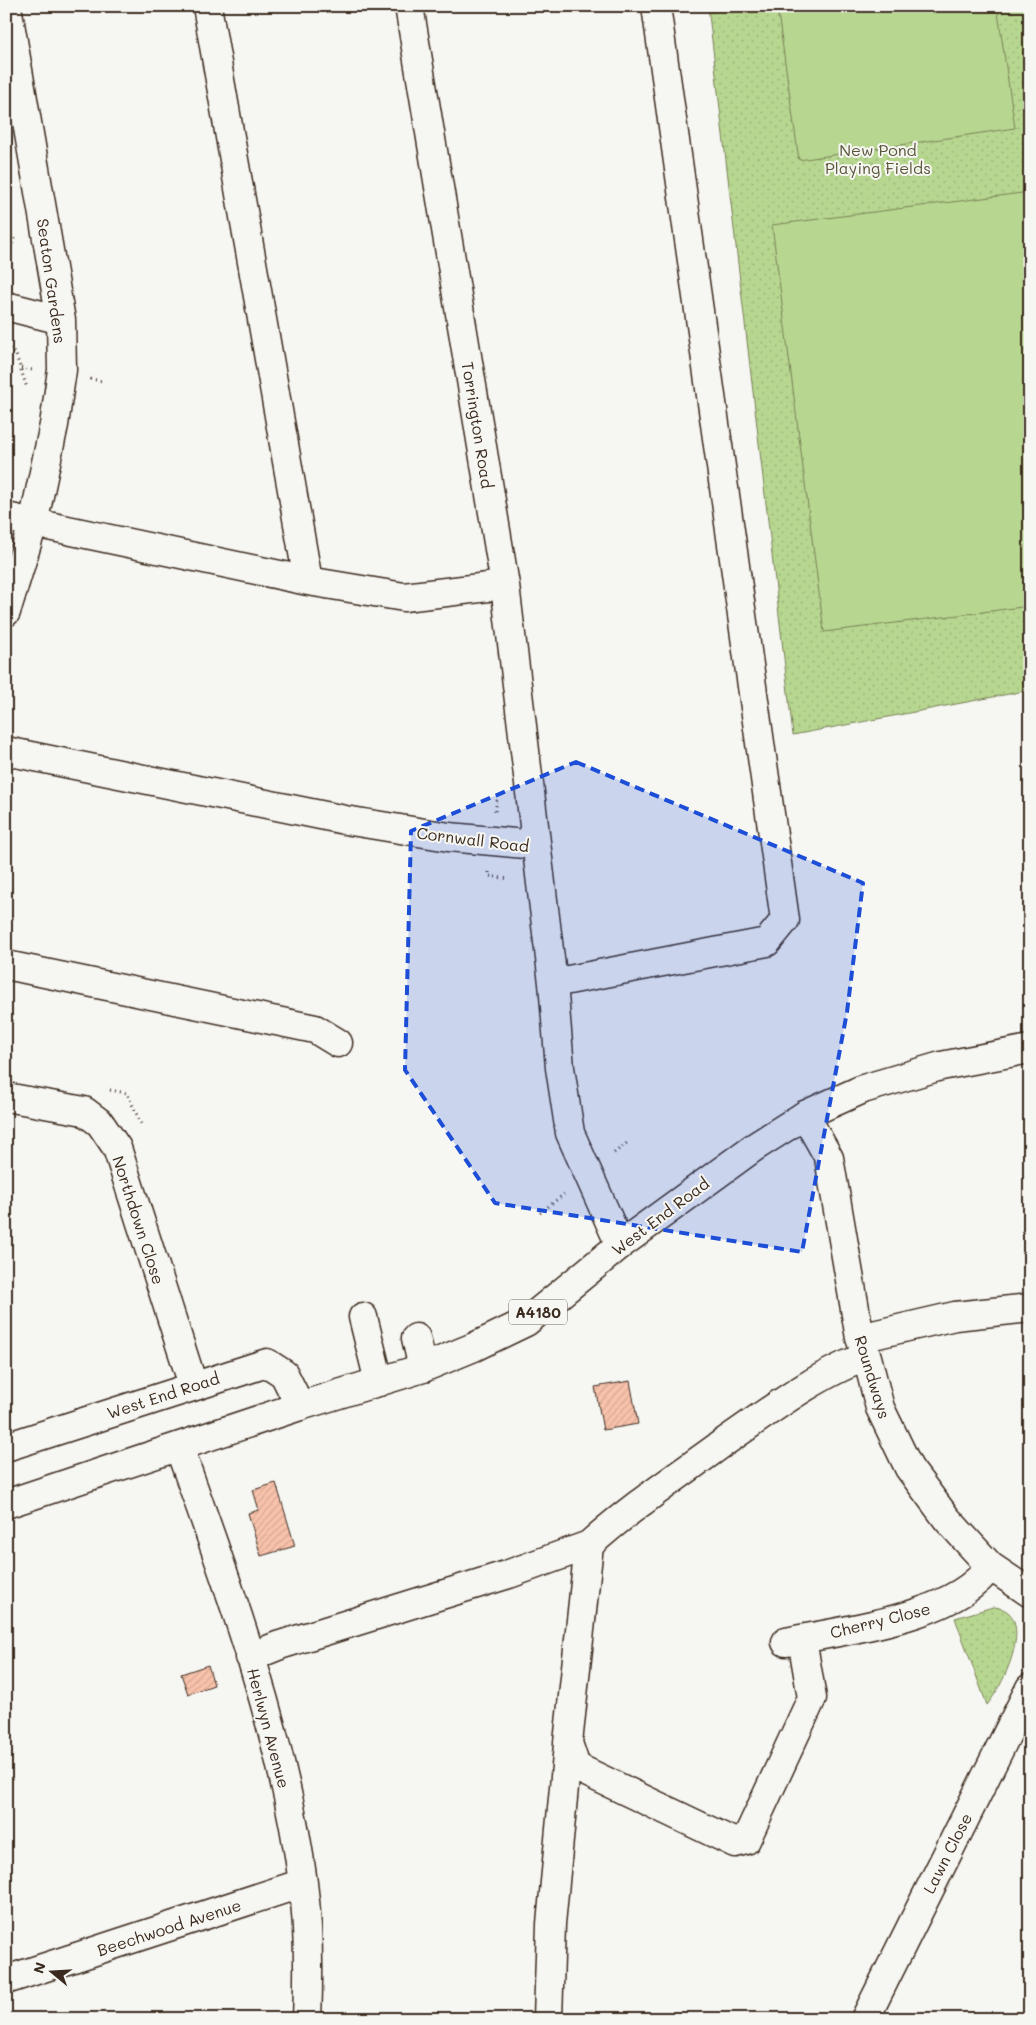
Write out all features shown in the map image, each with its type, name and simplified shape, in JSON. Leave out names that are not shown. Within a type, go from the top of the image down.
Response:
[{"type":"street","name":"Seaton Gardens","points":[[6,612],[33,524],[54,425],[62,370],[61,320],[7,6]]},
{"type":"street","points":[[207,6],[308,581]]},
{"type":"street","name":"Torrington Road","points":[[409,6],[505,585],[536,845]]},
{"type":"street","points":[[552,983],[767,942],[785,920],[656,6]]},
{"type":"street","points":[[6,306],[61,320]]},
{"type":"street","points":[[6,516],[33,524],[308,581],[404,597],[505,585]]},
{"type":"street","name":"Cornwall Road","points":[[6,751],[345,820],[449,837],[536,845],[560,1068],[570,1133],[620,1245]]},
{"type":"street","points":[[6,965],[315,1029],[338,1043]]},
{"type":"street","name":"West End Road","points":[[6,1504],[300,1406],[423,1368],[526,1322],[620,1245],[753,1148],[805,1115],[863,1089],[941,1066],[1030,1049]]},
{"type":"street","name":"Northdown Close","points":[[6,1097],[84,1112],[100,1123],[117,1148],[193,1385]]},
{"type":"street","name":"Roundways","points":[[805,1115],[829,1158],[864,1348],[880,1408],[909,1468],[947,1519],[990,1566],[1030,1593]]},
{"type":"street","points":[[250,1657],[280,1644],[509,1574],[589,1545],[620,1517],[758,1419],[836,1369],[864,1348],[955,1316],[1030,1308]]},
{"type":"street","points":[[363,1318],[379,1382]]},
{"type":"street","points":[[416,1338],[423,1368]]},
{"type":"street","name":"West End Road","points":[[6,1447],[193,1385],[267,1363],[284,1374],[300,1406]]},
{"type":"street","name":"Herlwyn Avenue","points":[[179,1447],[250,1657],[284,1778],[304,1883],[309,1950],[308,2019]]},
{"type":"street","points":[[548,2019],[551,1924],[589,1545]]},
{"type":"street","name":"Cherry Close","points":[[568,1743],[576,1767],[736,1843],[746,1840],[812,1698],[794,1640],[898,1618],[945,1603],[981,1580],[990,1566]]},
{"type":"street","name":"Lawn Close","points":[[865,2019],[1030,1688]]},
{"type":"street","name":"Beechwood Avenue","points":[[6,1980],[304,1883]]},
{"type":"path","points":[[6,268],[14,240],[12,230]]},
{"type":"path","points":[[6,345],[16,354],[28,393]]},
{"type":"highlighted area","points":[[576,762],[863,883],[847,1012],[802,1252],[495,1203],[405,1070],[411,831]]},
{"type":"green space","name":"New Pond Playing Fields","points":[[708,6],[1030,6],[1030,690],[793,735]]},
{"type":"green space","points":[[777,6],[997,6],[1015,128],[799,160]]},
{"type":"green space","points":[[1030,192],[1030,606],[824,632],[772,225]]},
{"type":"green space","points":[[993,1607],[1006,1611],[1013,1619],[1016,1632],[1010,1663],[1003,1679],[987,1705],[955,1618]]},
{"type":"building","points":[[630,1381],[638,1424],[603,1430],[595,1387]]},
{"type":"building","points":[[276,1483],[295,1546],[261,1556],[248,1513],[259,1510],[253,1490]]},
{"type":"building","points":[[208,1665],[214,1685],[188,1694],[181,1674]]}]
